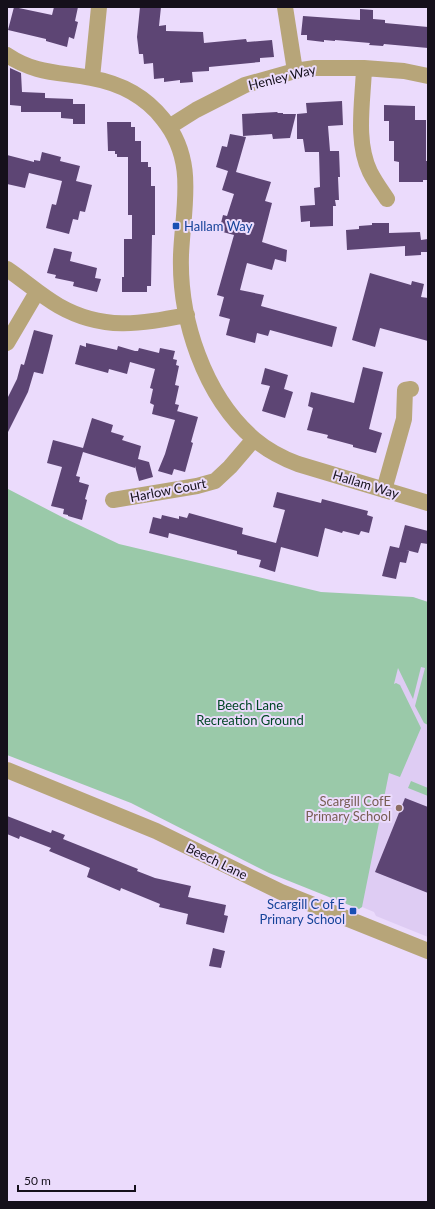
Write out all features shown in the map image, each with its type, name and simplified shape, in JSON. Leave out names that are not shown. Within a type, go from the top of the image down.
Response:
[{"type":"street","points":[[92,78],[99,7]]},
{"type":"street","points":[[285,7],[295,71]]},
{"type":"street","name":"Hallam Way","points":[[7,55],[25,65],[48,72],[92,78],[117,85],[142,99],[156,111],[169,127],[181,150],[186,178],[181,268],[186,315],[197,351],[214,390],[234,418],[254,439],[281,457],[298,464],[428,503]]},
{"type":"street","name":"Henley Way","points":[[169,127],[196,110],[245,85],[295,71],[315,68],[364,68],[404,71],[428,76]]},
{"type":"street","points":[[364,68],[361,127],[363,143],[371,189],[386,199]]},
{"type":"street","points":[[7,269],[58,306],[79,316],[124,324],[148,322],[186,315]]},
{"type":"street","points":[[7,344],[37,292]]},
{"type":"street","points":[[384,490],[404,419],[405,390],[411,389]]},
{"type":"street","name":"Harlow Court","points":[[113,500],[197,486],[215,481],[230,467],[254,439]]},
{"type":"street","name":"Beech Lane","points":[[7,770],[156,831],[281,892],[428,951]]},
{"type":"shaded area","name":"Scargill CofE Primary School","points":[[413,597],[428,602],[428,937],[376,916],[374,912],[362,907],[359,909],[388,710]]},
{"type":"green space","name":"Beech Lane Recreation Ground","points":[[8,489],[119,544],[321,592],[413,597],[428,602],[428,725],[424,723],[415,706],[425,668],[421,667],[413,699],[398,668],[394,684],[396,683],[400,685],[421,728],[400,777],[389,773],[362,907],[359,909],[269,873],[131,803],[7,755]]},
{"type":"green space","points":[[411,781],[428,788],[428,796],[408,788]]},
{"type":"building","points":[[14,7],[52,15],[54,7],[78,7],[75,21],[78,22],[74,39],[69,37],[67,47],[46,41],[46,39],[8,30]]},
{"type":"building","points":[[140,7],[161,7],[159,26],[166,25],[166,31],[203,32],[204,43],[246,39],[247,42],[272,40],[274,57],[260,58],[260,62],[209,67],[209,71],[192,72],[193,82],[180,83],[180,80],[164,82],[164,78],[154,79],[153,63],[144,64],[143,54],[139,54],[137,37]]},
{"type":"building","points":[[360,9],[373,10],[373,19],[385,20],[385,23],[428,27],[428,48],[384,44],[383,46],[369,45],[370,43],[335,40],[324,40],[324,42],[307,40],[307,35],[301,35],[303,16],[360,20]]},
{"type":"building","points":[[10,68],[21,73],[22,92],[45,93],[45,98],[73,99],[73,104],[85,104],[85,124],[73,124],[73,119],[61,118],[61,112],[21,112],[21,106],[10,105]]},
{"type":"building","points":[[342,101],[343,125],[328,126],[330,151],[339,151],[339,200],[335,200],[336,206],[333,206],[333,226],[310,227],[310,221],[301,222],[300,206],[315,205],[314,188],[320,187],[319,152],[305,152],[303,139],[297,139],[297,114],[307,113],[306,103]]},
{"type":"building","points":[[384,105],[415,106],[415,120],[426,120],[426,161],[428,161],[428,180],[423,180],[423,182],[399,182],[399,162],[394,161],[394,141],[389,141],[389,121],[384,121]]},
{"type":"building","points":[[277,112],[283,114],[296,114],[290,138],[273,139],[272,134],[243,136],[242,114]]},
{"type":"building","points":[[107,122],[131,122],[131,127],[135,127],[135,141],[141,141],[141,162],[148,162],[148,167],[151,167],[151,186],[155,186],[155,235],[152,235],[151,286],[147,286],[147,292],[122,292],[122,277],[124,277],[124,239],[132,239],[132,215],[128,215],[128,157],[117,157],[115,151],[108,151]]},
{"type":"building","points":[[230,134],[246,137],[236,172],[271,182],[265,201],[272,203],[262,242],[287,250],[286,262],[275,259],[272,270],[247,263],[240,290],[264,295],[261,306],[337,327],[332,347],[270,330],[268,336],[257,333],[255,343],[226,335],[230,319],[219,316],[224,297],[217,295],[234,235],[219,231],[223,215],[227,216],[234,194],[222,190],[228,171],[216,167],[222,146],[227,147]]},
{"type":"building","points":[[42,152],[61,157],[60,161],[80,166],[76,181],[92,185],[85,212],[80,211],[78,220],[73,219],[69,234],[46,228],[52,204],[56,205],[62,181],[29,173],[25,188],[7,184],[7,155],[34,162],[34,160],[40,161]]},
{"type":"building","points":[[372,223],[389,223],[389,233],[420,232],[421,240],[428,239],[428,252],[421,252],[421,255],[405,256],[405,246],[347,250],[346,230],[359,229],[359,226],[372,225]]},
{"type":"building","points":[[54,248],[72,252],[70,261],[97,268],[95,278],[101,279],[97,292],[73,286],[74,282],[55,278],[56,275],[47,273]]},
{"type":"building","points":[[370,273],[411,285],[412,281],[424,284],[421,297],[428,298],[428,341],[380,328],[375,347],[352,340]]},
{"type":"building","points":[[34,330],[53,335],[49,351],[43,374],[34,372],[28,392],[7,434],[7,399],[17,379],[21,364],[24,365]]},
{"type":"building","points":[[86,343],[117,350],[118,346],[135,351],[138,351],[139,348],[159,353],[160,348],[175,351],[173,359],[177,360],[176,365],[179,366],[175,385],[179,386],[175,404],[179,405],[177,411],[198,417],[185,472],[174,469],[172,475],[158,471],[165,454],[175,420],[152,414],[154,405],[150,403],[153,389],[150,388],[155,369],[130,362],[127,374],[109,369],[108,373],[75,364],[80,345],[86,347]]},
{"type":"building","points":[[363,367],[383,372],[369,429],[382,433],[376,453],[327,438],[328,435],[307,430],[313,408],[308,406],[311,392],[354,403]]},
{"type":"building","points":[[265,368],[288,375],[284,389],[293,392],[285,418],[262,411],[270,386],[261,384]]},
{"type":"building","points":[[92,418],[113,425],[111,432],[124,436],[122,440],[141,446],[138,459],[149,462],[153,477],[139,481],[135,466],[135,468],[83,452],[76,476],[80,477],[79,482],[89,485],[82,520],[63,514],[64,509],[51,506],[62,467],[47,463],[53,440],[83,448]]},
{"type":"building","points":[[277,492],[321,503],[322,499],[368,511],[367,515],[373,517],[369,533],[361,531],[359,535],[343,531],[342,533],[325,528],[318,557],[281,547],[275,572],[259,567],[261,560],[237,554],[237,551],[169,533],[168,538],[149,533],[153,517],[161,519],[162,515],[179,519],[179,516],[187,518],[189,513],[243,528],[242,534],[276,543],[285,510],[273,507]]},
{"type":"building","points":[[405,525],[428,531],[428,544],[421,543],[418,553],[406,550],[409,551],[406,563],[400,562],[396,579],[382,576],[390,546],[399,548]]},
{"type":"building","points":[[405,798],[428,807],[428,893],[375,872]]},
{"type":"building","points":[[7,816],[51,833],[52,830],[65,835],[63,839],[138,869],[137,871],[155,878],[191,886],[188,897],[226,905],[224,915],[228,916],[224,933],[186,924],[188,914],[159,907],[160,904],[121,888],[120,891],[87,877],[90,868],[49,851],[51,848],[20,836],[19,839],[7,834]]},
{"type":"building","points":[[213,948],[225,951],[221,968],[209,966]]},
{"type":"place","name":"Hallam Way","points":[[176,226]]},
{"type":"place","name":"Scargill CofE Primary School","points":[[399,808]]},
{"type":"place","name":"Scargill C of E Primary School","points":[[353,911]]}]
